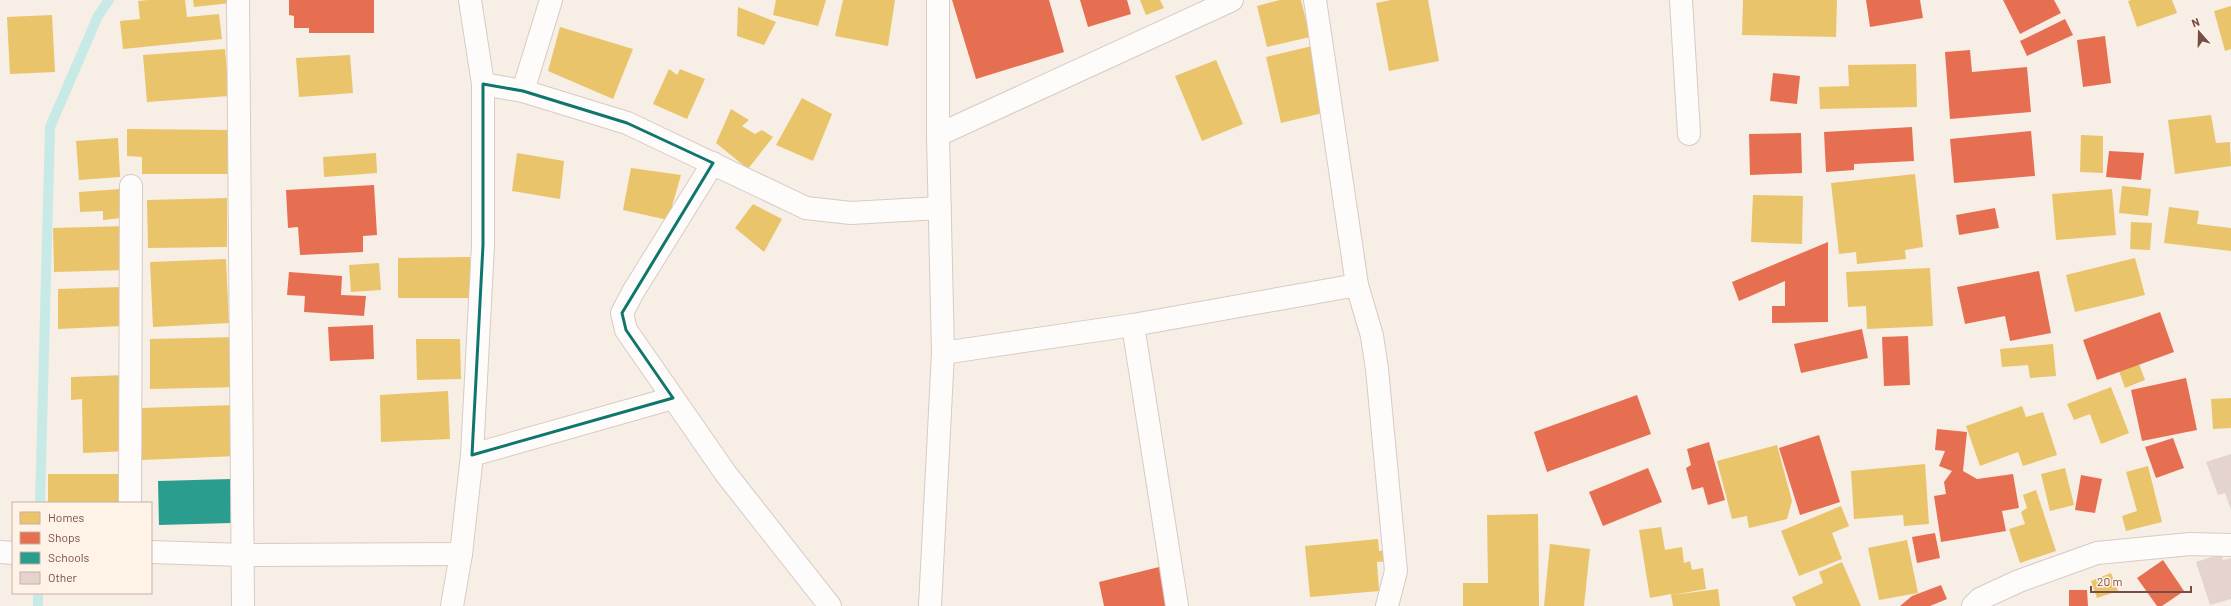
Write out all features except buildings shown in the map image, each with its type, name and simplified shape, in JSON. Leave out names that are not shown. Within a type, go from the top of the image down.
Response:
[{"type":"street","points":[[238,0],[243,606]]},
{"type":"street","points":[[452,606],[461,554],[472,455],[483,245],[483,84],[470,0]]},
{"type":"street","points":[[523,91],[551,0]]},
{"type":"street","points":[[930,606],[943,353],[938,135],[938,0]]},
{"type":"street","points":[[938,135],[1232,0]]},
{"type":"street","points":[[1314,0],[1357,285],[1372,336],[1376,363],[1396,571],[1387,606]]},
{"type":"street","points":[[1681,0],[1689,134]]},
{"type":"street","points":[[483,84],[523,91],[627,123],[806,208],[851,213],[940,208]]},
{"type":"street","points":[[713,163],[633,292],[622,313],[626,330],[726,474],[830,606]]},
{"type":"street","points":[[130,502],[131,186]]},
{"type":"street","points":[[943,353],[1133,325],[1357,285]]},
{"type":"street","points":[[1133,325],[1177,606]]},
{"type":"street","points":[[472,455],[673,398]]},
{"type":"street","points":[[1973,606],[1980,599],[2019,581],[2097,553],[2190,544],[2231,545]]},
{"type":"street","points":[[152,552],[243,555],[461,554]]},
{"type":"highlighted area","points":[[483,84],[523,91],[627,123],[713,163],[622,313],[626,330],[673,398],[472,455],[483,245]]},
{"type":"waterway","points":[[40,502],[50,127],[98,16],[109,0]]},
{"type":"waterway","points":[[38,594],[38,606]]}]
